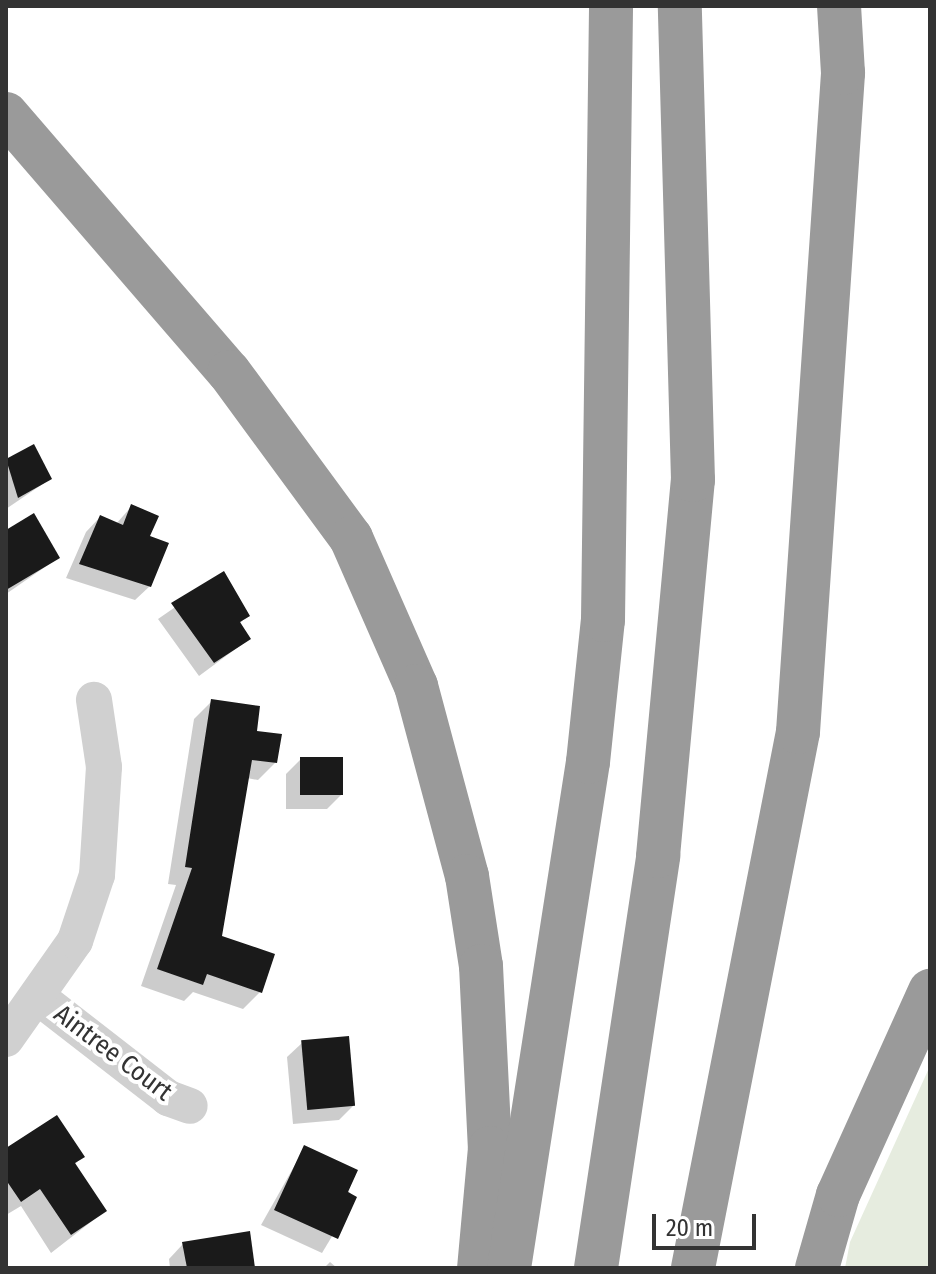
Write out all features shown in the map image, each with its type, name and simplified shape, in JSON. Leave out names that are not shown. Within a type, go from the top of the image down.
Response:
[{"type":"highway","points":[[509,1268],[586,777],[603,620],[611,6]]},
{"type":"highway","points":[[596,1268],[658,856],[693,480],[680,6]]},
{"type":"highway","points":[[693,1268],[798,732],[843,73],[839,6]]},
{"type":"highway","points":[[6,114],[229,372],[351,538],[416,686],[467,876],[481,966],[490,1148],[479,1268]]},
{"type":"highway","points":[[817,1268],[838,1195],[930,991]]},
{"type":"street","points":[[6,1039],[75,941],[97,875],[104,767],[94,700]]},
{"type":"street","name":"Aintree Court","points":[[38,997],[168,1098],[190,1106]]},
{"type":"shaded area","points":[[930,1066],[930,1268],[845,1268],[850,1242]]},
{"type":"building","points":[[34,444],[52,479],[18,498],[6,459]]},
{"type":"building","points":[[131,504],[159,516],[150,536],[169,543],[151,587],[79,564],[100,515],[123,525]]},
{"type":"building","points":[[34,513],[60,558],[6,590],[6,530]]},
{"type":"building","points":[[224,571],[250,616],[240,622],[251,639],[214,663],[171,603]]},
{"type":"building","points":[[211,699],[260,706],[257,731],[282,734],[277,763],[252,760],[222,936],[275,954],[262,993],[207,974],[203,985],[157,969],[192,868],[185,867]]},
{"type":"building","points":[[300,757],[343,757],[343,795],[300,795]]},
{"type":"building","points":[[349,1036],[355,1106],[307,1110],[301,1040]]},
{"type":"building","points":[[57,1115],[85,1157],[75,1163],[107,1211],[71,1235],[40,1189],[21,1202],[6,1180],[6,1148]]},
{"type":"building","points":[[304,1145],[358,1170],[348,1192],[357,1197],[338,1239],[274,1210]]},
{"type":"building","points":[[250,1231],[255,1268],[187,1268],[182,1242]]}]
